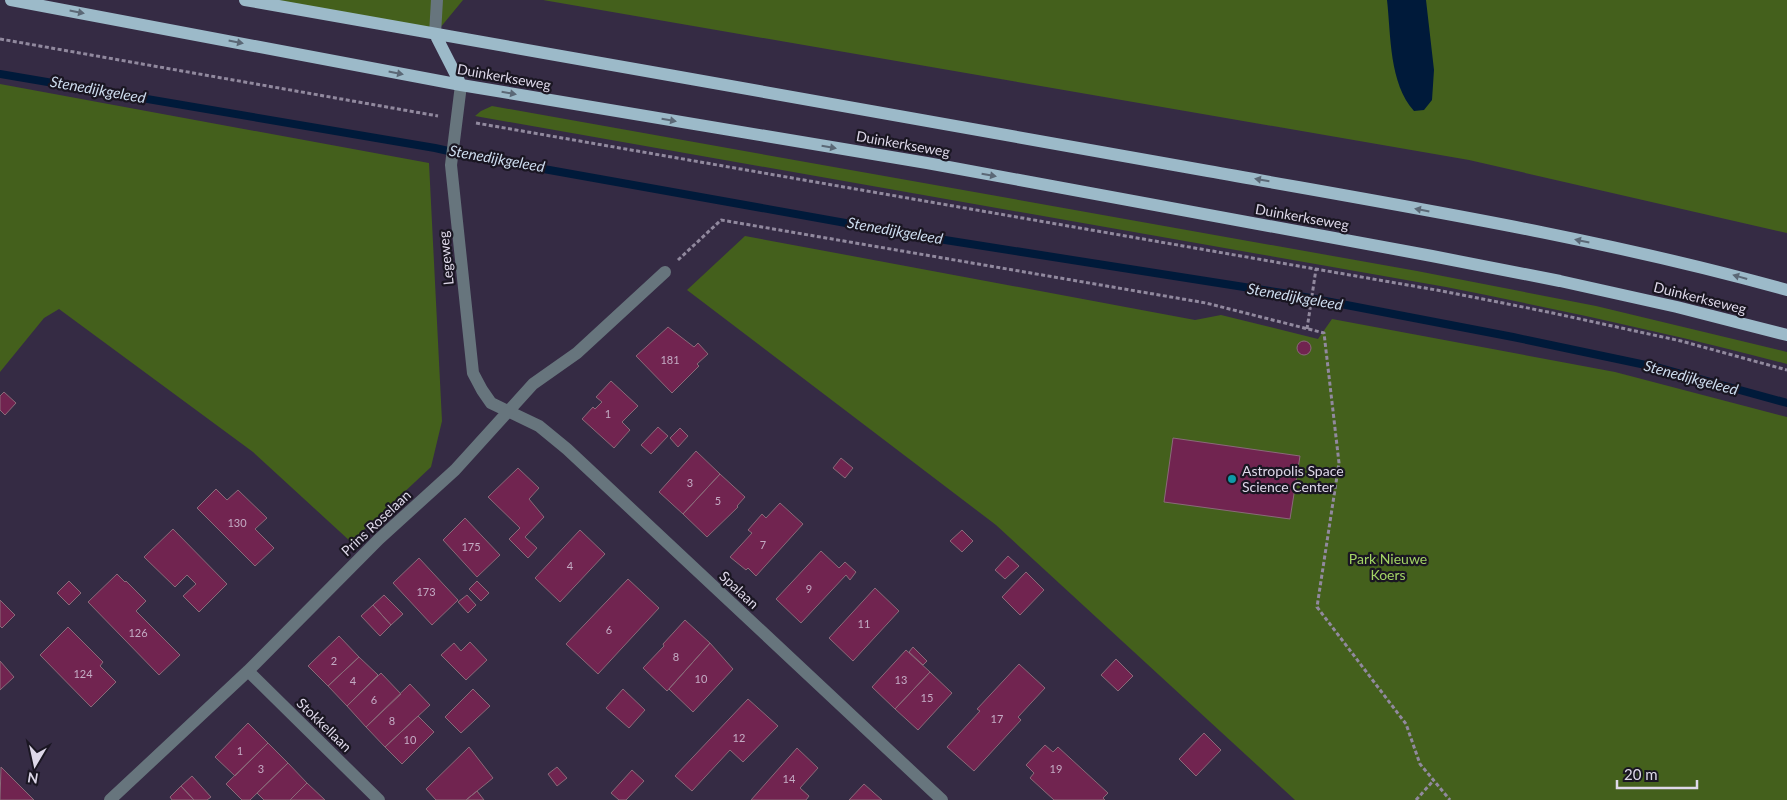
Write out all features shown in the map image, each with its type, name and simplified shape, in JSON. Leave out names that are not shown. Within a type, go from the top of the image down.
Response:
[{"type":"main road","name":"Duinkerkseweg","points":[[11,0],[461,85],[927,163],[1432,256],[1560,281],[1677,307],[1787,335]]},
{"type":"main road","name":"Duinkerkseweg","points":[[245,0],[920,118],[1521,228],[1714,270],[1787,290]]},
{"type":"main road","points":[[435,34],[461,85]]},
{"type":"street","points":[[435,34],[437,0]]},
{"type":"street","name":"Legeweg","points":[[461,85],[451,165],[473,373],[491,402],[509,412]]},
{"type":"street","name":"Prins Roselaan","points":[[110,800],[248,672],[379,539],[455,470],[533,384],[577,353],[665,272]]},
{"type":"street","name":"Spalaan","points":[[509,412],[539,426],[567,449],[942,800]]},
{"type":"street","name":"Stokkellaan","points":[[248,672],[379,800]]},
{"type":"path","points":[[0,38],[456,123],[1316,269],[1558,314],[1681,341],[1787,370]]},
{"type":"path","points":[[665,272],[721,220],[1206,303],[1324,333],[1339,462],[1317,607],[1406,724],[1420,764],[1450,800]]},
{"type":"path","points":[[1307,329],[1316,269]]},
{"type":"path","points":[[1416,800],[1433,781]]},
{"type":"green space","points":[[245,0],[463,0],[435,34]]},
{"type":"green space","points":[[543,0],[1787,0],[1787,233],[1469,160]]},
{"type":"green space","points":[[0,84],[429,163],[442,421],[431,467],[351,542],[253,452],[59,309],[44,318],[0,372]]},
{"type":"green space","points":[[492,106],[1417,271],[1596,306],[1787,352],[1787,364],[1617,323],[1446,287],[475,116]]},
{"type":"green space","name":"Park Nieuwe Koers","points":[[745,236],[1195,320],[1221,315],[1318,339],[1332,319],[1615,372],[1787,417],[1787,800],[1295,800],[996,525],[687,290]]},
{"type":"water","points":[[1387,0],[1426,0],[1434,70],[1432,100],[1424,110],[1414,111],[1400,87],[1393,58]]},
{"type":"building","points":[[668,327],[694,347],[698,343],[708,354],[697,364],[699,366],[672,393],[636,356]]},
{"type":"building","points":[[1304,341],[1309,343],[1311,348],[1309,353],[1304,355],[1299,353],[1297,348],[1299,343]]},
{"type":"building","points":[[611,381],[638,406],[622,422],[630,430],[614,448],[582,419],[593,407],[595,409],[602,402],[596,397]]},
{"type":"building","points":[[4,392],[16,403],[5,415],[0,410],[0,396]]},
{"type":"building","points":[[658,427],[668,436],[651,454],[641,445]]},
{"type":"building","points":[[680,428],[688,436],[678,447],[670,438]]},
{"type":"building","name":"Astropolis Space Science Center","points":[[1173,438],[1300,456],[1290,519],[1164,502]]},
{"type":"building","points":[[696,451],[720,474],[683,514],[659,492]]},
{"type":"building","points":[[841,458],[853,468],[845,478],[833,468]]},
{"type":"building","points":[[518,468],[539,488],[529,499],[544,517],[525,537],[537,548],[528,558],[509,539],[520,528],[488,497]]},
{"type":"building","points":[[720,474],[745,497],[738,507],[707,537],[683,514]]},
{"type":"building","points":[[216,489],[227,500],[238,490],[267,518],[255,529],[274,548],[255,566],[197,508]]},
{"type":"building","points":[[780,503],[803,524],[756,576],[748,568],[746,570],[730,557],[752,533],[748,530],[762,514],[766,518]]},
{"type":"building","points":[[465,518],[500,555],[477,577],[443,540]]},
{"type":"building","points":[[173,529],[227,584],[199,612],[183,596],[196,584],[187,575],[175,587],[144,557]]},
{"type":"building","points":[[580,530],[605,554],[560,602],[535,578]]},
{"type":"building","points":[[962,530],[973,541],[962,552],[950,541]]},
{"type":"building","points":[[821,551],[839,568],[845,562],[856,572],[850,580],[846,575],[801,623],[776,599]]},
{"type":"building","points":[[1008,556],[1019,566],[1005,579],[995,570]]},
{"type":"building","points":[[419,558],[458,600],[432,625],[393,583]]},
{"type":"building","points":[[1026,572],[1044,590],[1020,615],[1002,597]]},
{"type":"building","points":[[117,574],[146,601],[136,611],[180,655],[159,675],[88,602]]},
{"type":"building","points":[[628,579],[659,608],[598,674],[566,644]]},
{"type":"building","points":[[69,581],[81,593],[69,605],[57,593]]},
{"type":"building","points":[[477,581],[489,593],[481,601],[469,589]]},
{"type":"building","points":[[875,588],[899,611],[853,661],[829,638]]},
{"type":"building","points":[[384,595],[403,614],[391,625],[373,605]]},
{"type":"building","points":[[467,595],[476,605],[468,613],[458,602]]},
{"type":"building","points":[[0,600],[15,615],[2,628],[0,626]]},
{"type":"building","points":[[373,605],[391,625],[380,636],[361,616]]},
{"type":"building","points":[[685,620],[710,643],[667,691],[643,668]]},
{"type":"building","points":[[68,627],[103,662],[100,666],[116,682],[91,707],[40,655]]},
{"type":"building","points":[[339,636],[359,657],[328,686],[308,666]]},
{"type":"building","points":[[470,642],[487,660],[466,680],[441,655],[454,643],[461,651]]},
{"type":"building","points":[[710,643],[733,669],[693,712],[669,689]]},
{"type":"building","points":[[913,647],[927,661],[923,665],[909,652]]},
{"type":"building","points":[[906,650],[930,672],[895,709],[872,687]]},
{"type":"building","points":[[359,657],[378,675],[347,706],[328,686]]},
{"type":"building","points":[[1116,659],[1133,676],[1118,691],[1101,675]]},
{"type":"building","points":[[0,661],[14,677],[0,690]]},
{"type":"building","points":[[1019,664],[1045,688],[1018,717],[1021,720],[974,771],[947,747],[980,711],[977,709]]},
{"type":"building","points":[[930,672],[952,693],[918,730],[895,709]]},
{"type":"building","points":[[381,673],[401,694],[366,727],[347,706]]},
{"type":"building","points":[[410,684],[430,705],[385,747],[366,727]]},
{"type":"building","points":[[473,689],[490,706],[461,733],[445,717]]},
{"type":"building","points":[[623,689],[645,710],[629,728],[606,708]]},
{"type":"building","points":[[748,699],[778,726],[743,762],[730,750],[692,791],[675,776]]},
{"type":"building","points":[[418,716],[434,732],[402,764],[385,747]]},
{"type":"building","points":[[248,723],[268,743],[235,776],[215,757]]},
{"type":"building","points":[[1204,733],[1221,750],[1196,776],[1179,759]]},
{"type":"building","points":[[268,743],[288,763],[250,800],[242,800],[226,784]]},
{"type":"building","points":[[1045,745],[1053,752],[1058,747],[1108,793],[1103,798],[1105,800],[1054,800],[1030,778],[1034,773],[1026,765]]},
{"type":"building","points":[[469,747],[493,778],[466,800],[436,800],[426,789]]},
{"type":"building","points":[[797,748],[818,768],[800,788],[809,796],[806,800],[751,800]]},
{"type":"building","points":[[288,763],[307,783],[290,800],[264,800],[257,793]]},
{"type":"building","points":[[1,767],[34,800],[0,800]]},
{"type":"building","points":[[557,767],[567,778],[557,786],[548,774]]},
{"type":"building","points":[[632,770],[644,781],[626,800],[619,800],[611,793]]},
{"type":"building","points":[[192,776],[211,797],[207,800],[194,800],[181,786]]},
{"type":"building","points":[[307,783],[325,800],[290,800]]},
{"type":"building","points":[[864,784],[882,800],[849,800]]},
{"type":"building","points":[[181,786],[194,800],[172,800],[170,797]]},
{"type":"building","points":[[477,791],[484,800],[466,800]]},
{"type":"waterway","name":"Stenedijkgeleed","points":[[0,74],[435,148],[907,234],[1289,294],[1513,337],[1660,368],[1787,403]]},
{"type":"place","name":"Astropolis Space Science Center","points":[[1232,479]]}]
